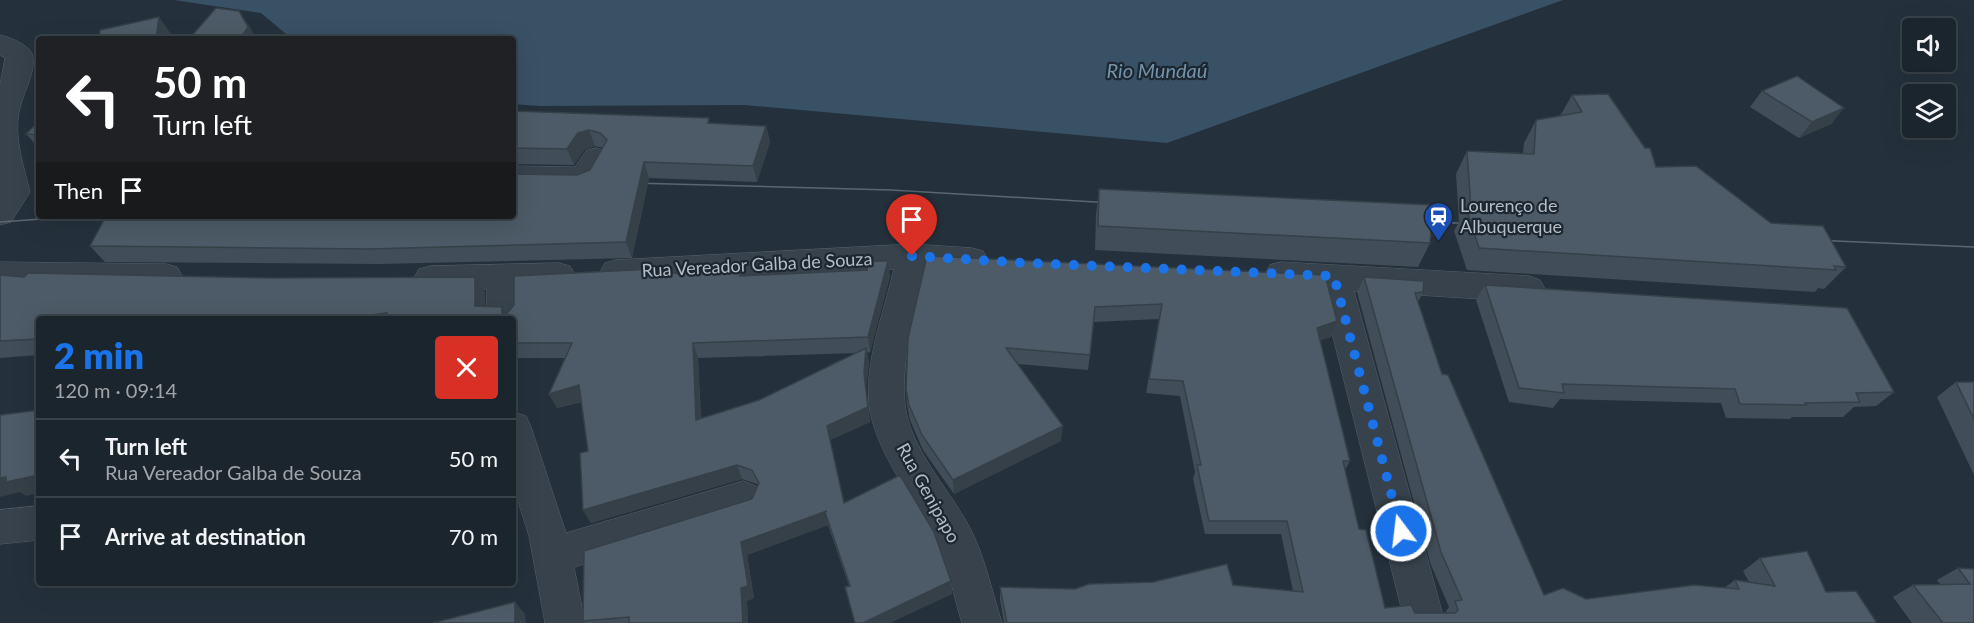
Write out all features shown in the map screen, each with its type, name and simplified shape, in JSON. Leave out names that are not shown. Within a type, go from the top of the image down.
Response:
[{"type":"street","points":[[0,43],[19,55],[17,74],[4,118],[7,154],[18,195]]},
{"type":"street","points":[[516,177],[584,178],[596,158]]},
{"type":"street","name":"Rua Vereador Galba de Souza","points":[[400,278],[504,277],[720,268],[912,256],[1002,262]]},
{"type":"street","name":"Rua Genipapo","points":[[912,256],[889,363],[887,404],[893,429],[914,471],[956,540],[982,623]]},
{"type":"street","points":[[0,274],[62,273],[190,277]]},
{"type":"street","points":[[1251,273],[1334,276],[1560,291]]},
{"type":"street","points":[[1334,276],[1425,623]]},
{"type":"street","points":[[503,316],[504,277]]},
{"type":"street","points":[[516,445],[520,469],[553,555],[565,623]]},
{"type":"street","points":[[553,555],[743,498]]},
{"type":"street","points":[[0,527],[36,523]]},
{"type":"water","name":"Rio Mundaú","points":[[174,0],[1563,0],[1167,143],[744,105],[516,104],[516,36],[288,36],[261,13]]},
{"type":"building","points":[[216,8],[239,11],[248,27],[242,36],[192,36]]},
{"type":"building","points":[[159,17],[156,36],[99,36],[100,30]]},
{"type":"building","points":[[1797,76],[1844,108],[1812,122],[1762,91]]},
{"type":"building","points":[[1608,94],[1645,148],[1650,148],[1656,167],[1696,166],[1771,223],[1823,226],[1846,267],[1834,266],[1836,270],[1479,248],[1466,208],[1471,209],[1467,151],[1534,154],[1536,120],[1582,112],[1572,95]]},
{"type":"building","points":[[516,111],[709,118],[708,123],[766,126],[753,166],[644,162],[626,242],[368,249],[90,246],[104,219],[516,219],[516,174],[577,175],[590,170],[607,140],[600,133],[589,130],[578,133],[567,149],[516,148]]},
{"type":"building","points":[[36,124],[36,135],[26,134]]},
{"type":"building","points":[[1099,189],[1433,205],[1430,243],[1098,226]]},
{"type":"building","points":[[927,256],[1325,275],[1337,321],[1317,328],[1350,461],[1343,461],[1359,529],[1366,530],[1385,608],[1411,605],[1415,613],[1455,613],[1458,610],[1455,601],[1462,600],[1441,552],[1364,277],[1424,281],[1423,292],[1415,293],[1442,374],[1448,375],[1544,595],[1563,588],[1586,599],[1694,585],[1739,589],[1735,580],[1775,586],[1760,558],[1807,551],[1826,592],[1856,591],[1877,623],[1007,623],[1000,587],[1075,589],[1089,584],[1153,582],[1227,564],[1233,585],[1303,592],[1287,521],[1209,521],[1197,465],[1201,465],[1183,381],[1149,379],[1162,304],[1095,307],[1090,355],[1006,348],[1063,426],[953,480],[922,435],[909,405],[906,389],[908,338]]},
{"type":"building","points":[[868,261],[888,261],[868,337],[693,343],[696,420],[759,400],[866,348],[864,373],[868,407],[827,426],[844,503],[900,475],[934,532],[951,581],[863,623],[855,623],[845,587],[850,586],[825,512],[827,511],[741,542],[748,586],[741,588],[743,623],[629,623],[629,617],[583,621],[584,551],[752,499],[759,483],[752,470],[737,465],[583,510],[580,453],[588,451],[579,385],[549,394],[572,343],[516,343],[516,316],[505,316],[514,305],[514,276],[652,269],[679,274],[680,271],[709,273],[740,271],[740,276],[867,270]]},
{"type":"building","points":[[28,273],[271,278],[475,277],[475,306],[502,307],[502,315],[386,316],[387,313],[364,316],[36,316],[36,339],[0,341],[0,275],[24,277]]},
{"type":"building","points":[[1485,285],[1847,308],[1894,392],[1856,393],[1860,402],[1805,403],[1806,405],[1740,404],[1735,389],[1562,384],[1564,393],[1519,388]]},
{"type":"building","points":[[1956,382],[1974,382],[1974,419]]},
{"type":"building","points":[[36,410],[36,478],[33,479],[34,476],[6,482],[6,477],[0,478],[0,415]]},
{"type":"building","points":[[1958,568],[1974,569],[1974,623],[1943,623],[1913,585],[1970,584]]},
{"type":"building","points":[[515,602],[515,623],[433,623]]},
{"type":"tram line","points":[[633,183],[891,190],[1112,203]]},
{"type":"tram line","points":[[0,222],[42,219]]},
{"type":"tram line","points":[[1415,221],[1475,224]]},
{"type":"tram line","points":[[1813,240],[1974,247]]},
{"type":"place","name":"Lourenço de Albuquerque","points":[[1439,242]]},
{"type":"route","points":[[912,256],[1334,276],[1401,531]]}]
